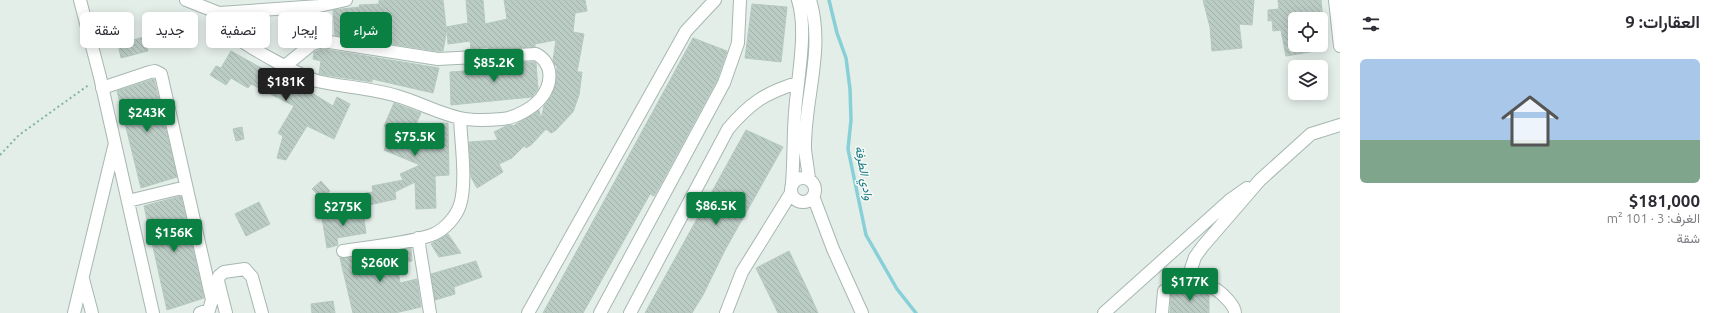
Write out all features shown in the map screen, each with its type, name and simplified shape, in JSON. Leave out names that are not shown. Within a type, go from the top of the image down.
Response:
[{"type":"street","points":[[80,0],[101,82],[153,313]]},
{"type":"street","points":[[186,0],[216,12]]},
{"type":"street","points":[[233,12],[319,6],[346,0]]},
{"type":"street","points":[[528,313],[686,31],[715,0]]},
{"type":"street","points":[[600,313],[724,83],[738,43],[740,0]]},
{"type":"street","points":[[798,0],[801,13],[802,30],[797,83],[792,188],[797,200],[801,202],[806,202],[813,196]]},
{"type":"street","points":[[810,0],[815,25],[814,65],[805,148],[809,179],[815,187],[813,196],[833,249],[862,313]]},
{"type":"street","points":[[1335,0],[1340,46]]},
{"type":"street","points":[[256,48],[285,66],[316,80],[392,94],[460,118],[503,119],[524,110],[542,98],[549,78],[548,64],[543,58],[536,54],[529,53],[438,59],[323,41],[312,44],[285,66]]},
{"type":"street","points":[[101,82],[155,71],[161,74],[212,300],[209,310],[200,313]]},
{"type":"street","points":[[630,313],[728,130],[745,111],[760,98],[774,90],[797,83]]},
{"type":"street","points":[[343,251],[434,234],[450,221],[460,204],[462,188],[460,118]]},
{"type":"street","points":[[1162,313],[1164,291],[1189,275],[1195,258],[1203,246],[1260,180],[1311,134],[1340,125]]},
{"type":"street","points":[[74,313],[115,143]]},
{"type":"street","points":[[726,313],[742,272],[792,188],[800,178],[809,179]]},
{"type":"street","points":[[1104,313],[1230,200],[1260,180]]},
{"type":"street","points":[[128,201],[186,186]]},
{"type":"street","points":[[418,238],[430,313]]},
{"type":"street","points":[[226,313],[218,281],[219,276],[224,272],[245,269],[252,277],[262,313]]},
{"type":"street","points":[[1189,275],[1198,283],[1217,290],[1235,308],[1236,313]]},
{"type":"street","points":[[83,278],[92,313]]},
{"type":"path","points":[[0,154],[19,135],[101,82]]},
{"type":"building","points":[[379,0],[443,0],[446,27],[468,23],[466,0],[483,0],[485,24],[507,19],[504,0],[585,0],[587,11],[575,13],[573,32],[584,34],[577,72],[582,72],[579,95],[573,112],[555,131],[551,133],[546,129],[531,145],[526,148],[524,146],[512,158],[499,164],[503,172],[477,188],[471,177],[469,142],[498,140],[494,132],[506,126],[513,126],[539,110],[541,119],[544,106],[552,95],[556,81],[557,66],[553,60],[556,40],[535,44],[535,47],[488,49],[488,47],[471,50],[470,41],[448,44],[447,29],[443,51],[392,44],[392,12],[340,12],[340,36],[335,35],[333,10],[360,7],[359,5],[379,4]]},
{"type":"building","points":[[1203,0],[1254,0],[1252,25],[1239,24],[1242,48],[1212,51],[1210,27]]},
{"type":"building","points":[[1278,0],[1321,0],[1322,12],[1288,12],[1288,52],[1310,52],[1286,56],[1281,30],[1273,31],[1272,20],[1268,21],[1268,10],[1279,9]]},
{"type":"building","points":[[752,4],[787,7],[781,62],[745,58]]},
{"type":"building","points":[[142,38],[142,48],[147,48],[148,51],[121,58],[119,48],[134,48],[134,40]]},
{"type":"building","points":[[693,38],[727,51],[717,80],[657,191],[654,196],[650,194],[583,313],[543,313]]},
{"type":"building","points":[[323,49],[439,68],[433,93],[372,79],[372,82],[319,74],[321,61],[313,59],[314,52]]},
{"type":"building","points":[[231,51],[297,88],[299,85],[333,106],[337,97],[350,104],[334,139],[307,126],[286,160],[277,158],[283,136],[278,133],[294,106],[251,84],[248,88],[231,78],[226,85],[210,75],[216,66],[221,68]]},
{"type":"building","points":[[536,63],[538,89],[532,97],[451,105],[450,72],[489,69],[489,64]]},
{"type":"building","points":[[154,79],[177,177],[141,188],[117,91]]},
{"type":"building","points":[[394,103],[421,113],[416,124],[448,123],[449,175],[435,176],[436,208],[416,209],[415,182],[395,192],[396,199],[369,205],[366,193],[373,192],[372,186],[403,180],[400,174],[420,165],[384,150],[393,130],[384,126]]},
{"type":"building","points":[[242,127],[244,139],[236,141],[233,129]]},
{"type":"building","points":[[746,130],[783,147],[725,250],[703,295],[692,313],[645,313]]},
{"type":"building","points":[[321,181],[330,191],[321,198],[312,189]]},
{"type":"building","points":[[181,196],[204,298],[167,310],[144,206]]},
{"type":"building","points":[[259,202],[270,224],[246,236],[235,214]]},
{"type":"building","points":[[363,212],[366,233],[337,238],[338,245],[327,248],[322,218]]},
{"type":"building","points":[[448,234],[461,253],[439,257],[431,244]]},
{"type":"building","points":[[411,248],[412,261],[397,263],[400,283],[417,279],[421,307],[395,313],[353,313],[340,258]]},
{"type":"building","points":[[789,251],[818,313],[778,313],[756,268]]},
{"type":"building","points":[[476,261],[482,277],[454,287],[455,294],[435,300],[431,274]]},
{"type":"building","points":[[1198,290],[1209,294],[1209,313],[1170,313],[1171,295],[1178,291]]},
{"type":"building","points":[[333,301],[335,313],[312,313],[311,304]]},
{"type":"waterway","name":"وادي الطرفة","points":[[829,0],[837,33],[846,58],[850,89],[851,120],[848,149],[866,235],[897,289],[916,313]]}]
